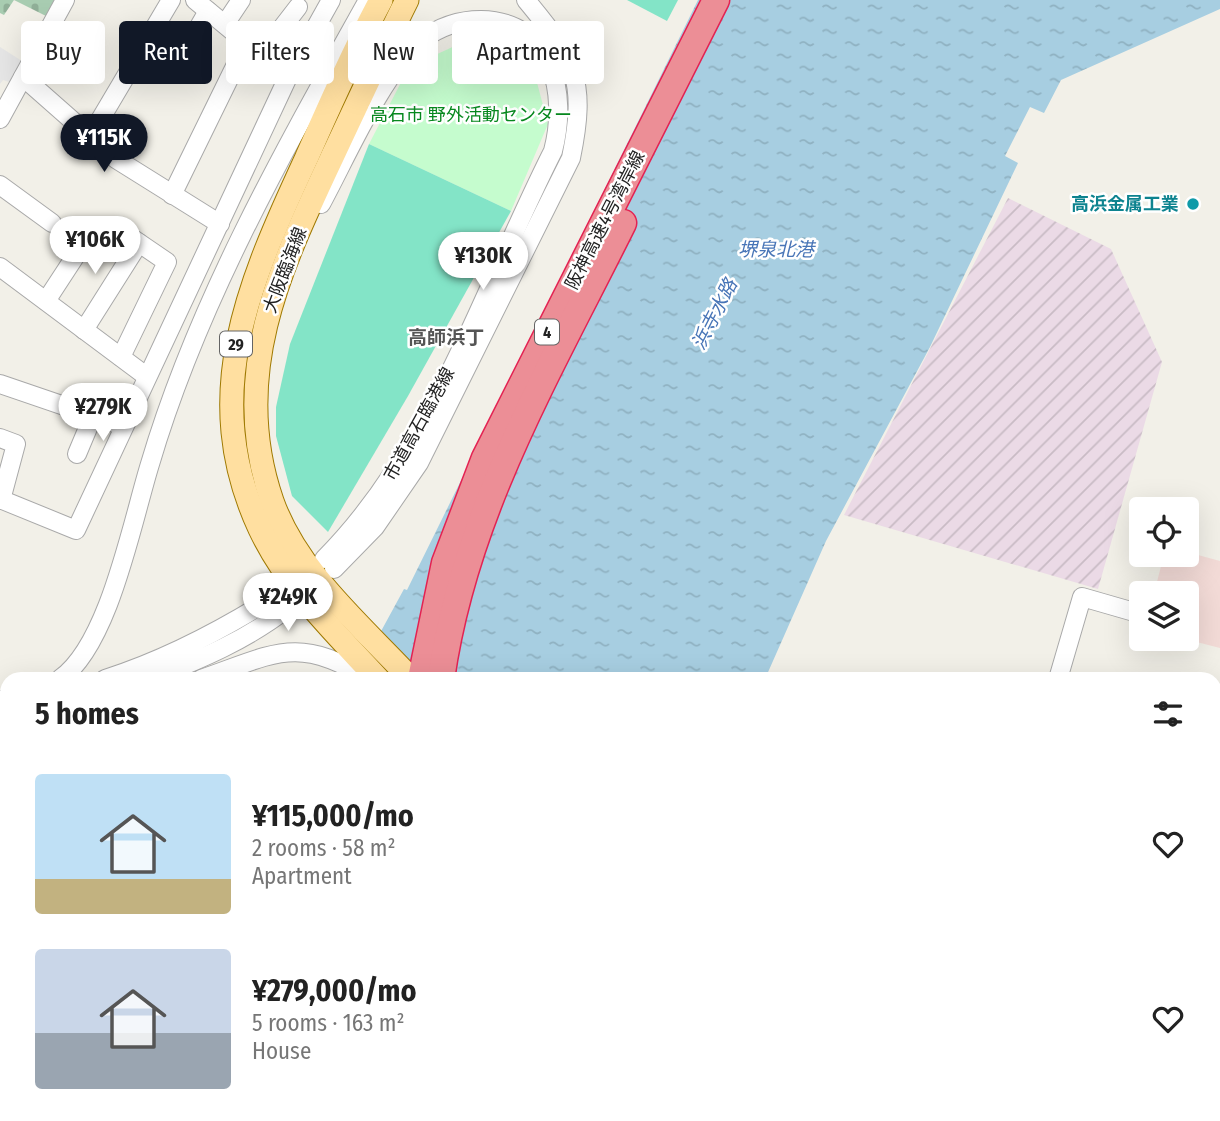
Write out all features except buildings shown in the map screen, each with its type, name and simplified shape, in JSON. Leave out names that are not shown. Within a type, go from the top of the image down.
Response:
[{"type":"highway","name":"阪神高速4号湾岸線","points":[[422,672],[445,563],[485,458],[716,0]]},
{"type":"highway","name":"阪神高速4号湾岸線","points":[[443,672],[466,564],[503,466],[736,0]]},
{"type":"main road","name":"大阪臨海線","points":[[370,672],[289,579],[260,528],[238,470],[232,434],[230,394],[233,359],[244,312],[267,242],[381,0]]},
{"type":"main road","name":"大阪臨海線","points":[[405,672],[315,575],[272,502],[258,446],[255,413],[258,355],[274,292],[318,187],[407,0]]},
{"type":"street","points":[[54,21],[65,0]]},
{"type":"street","points":[[91,135],[171,0]]},
{"type":"street","points":[[202,6],[225,24],[241,0]]},
{"type":"street","points":[[319,21],[331,0]]},
{"type":"street","points":[[70,672],[76,668],[101,625],[153,454],[206,315],[288,141],[368,0]]},
{"type":"street","name":"市道高石臨港線","points":[[274,292],[388,82],[420,42],[436,30],[472,20],[512,24],[536,42],[546,57],[559,93],[561,115],[553,152],[455,359],[407,450],[329,564],[375,527],[419,463],[571,158],[579,106],[573,69],[556,36],[526,0]]},
{"type":"street","points":[[283,21],[298,7]]},
{"type":"street","points":[[0,119],[21,81]]},
{"type":"street","points":[[31,84],[117,159],[220,224]]},
{"type":"street","points":[[172,195],[234,84]]},
{"type":"street","points":[[0,438],[16,444],[1,500],[76,530],[122,426],[285,84]]},
{"type":"street","points":[[0,185],[52,223]]},
{"type":"street","points":[[46,302],[95,226]]},
{"type":"street","points":[[121,357],[167,262],[123,232]]},
{"type":"street","points":[[84,330],[139,243]]},
{"type":"street","points":[[0,267],[146,376]]},
{"type":"street","points":[[0,384],[122,426]]},
{"type":"street","points":[[77,454],[93,416]]},
{"type":"street","points":[[1060,672],[1082,597],[1129,611]]},
{"type":"street","points":[[127,672],[284,601],[260,630],[168,672]]},
{"type":"street","points":[[221,672],[273,654],[298,651],[317,653],[363,672]]},
{"type":"shaded area","points":[[0,47],[21,60],[21,69],[12,83],[3,80],[0,84]]},
{"type":"shaded area","points":[[1008,198],[1111,249],[1162,362],[1098,589],[844,515]]},
{"type":"shaded area","points":[[1199,555],[1220,561],[1220,648],[1199,643],[1199,581],[1157,581],[1161,567],[1199,567]]},
{"type":"green space","points":[[0,0],[14,0],[4,15],[0,13]]},
{"type":"green space","points":[[14,0],[55,0],[46,16]]},
{"type":"green space","points":[[627,0],[678,0],[667,21]]},
{"type":"green space","name":"高石市 野外活動センター","points":[[452,47],[452,84],[537,84],[548,124],[511,211],[369,144],[400,84],[438,84],[438,54]]},
{"type":"green space","points":[[369,144],[511,211],[408,396],[328,532],[292,496],[276,436],[276,407],[290,344]]},
{"type":"water","name":"堺泉北港","points":[[698,0],[1220,0],[1220,9],[1061,80],[1044,113],[1030,107],[1005,156],[1018,163],[930,347],[826,541],[768,672],[359,672],[404,589],[407,590]]},
{"type":"place","name":"高浜金属工業","points":[[1193,204]]},
{"type":"district","name":"高師浜丁","points":[[446,337]]},
{"type":"water label","name":"浜寺水路","points":[[714,314]]}]
